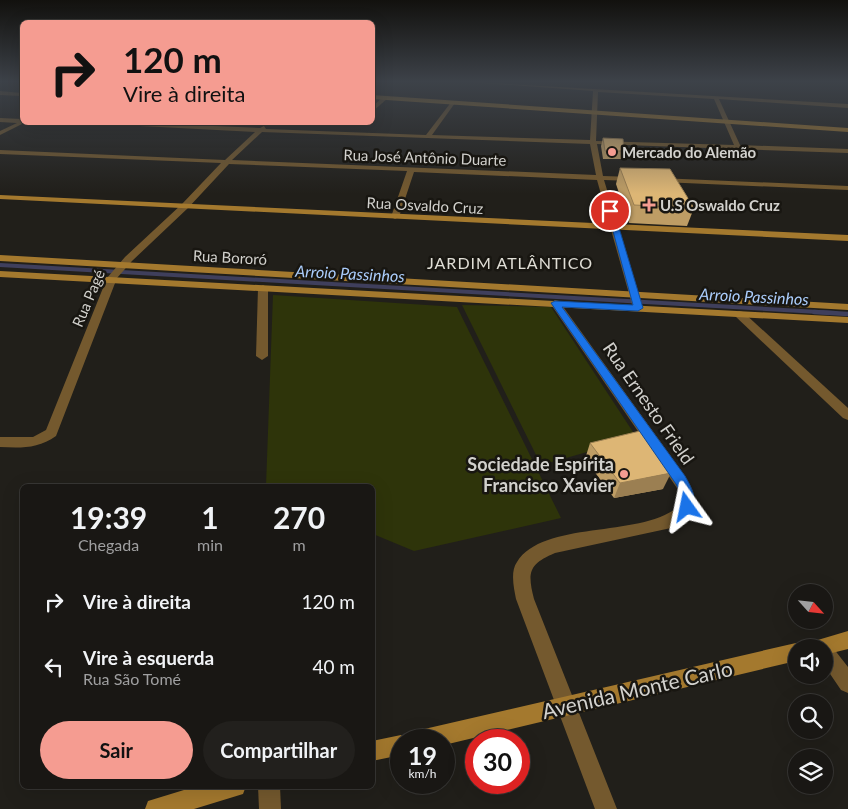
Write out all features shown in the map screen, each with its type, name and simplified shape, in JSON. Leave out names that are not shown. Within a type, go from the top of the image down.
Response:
[{"type":"street","points":[[428,137],[441,119]]},
{"type":"street","points":[[596,119],[594,142],[600,178],[636,301]]},
{"type":"street","points":[[679,119],[848,130]]},
{"type":"street","points":[[725,119],[738,147]]},
{"type":"street","points":[[0,120],[20,122]]},
{"type":"street","points":[[0,134],[20,124]]},
{"type":"street","points":[[142,125],[845,151],[848,157]]},
{"type":"street","name":"Rua Pagé","points":[[0,442],[32,443],[44,439],[50,433],[111,279],[120,266],[185,206],[224,162],[268,125]]},
{"type":"street","points":[[346,134],[352,128]]},
{"type":"street","name":"Rua José Antônio Duarte","points":[[0,152],[640,179]]},
{"type":"street","points":[[395,217],[411,170]]},
{"type":"street","points":[[650,180],[848,188]]},
{"type":"street","name":"Rua Osvaldo Cruz","points":[[0,197],[848,238]]},
{"type":"street","name":"Rua Bororó","points":[[0,258],[636,301],[848,307]]},
{"type":"street","points":[[0,274],[555,303],[636,301],[739,314],[848,320]]},
{"type":"street","points":[[262,356],[263,288]]},
{"type":"street","name":"Rua Ernesto Frield","points":[[555,303],[688,494],[687,507],[666,523],[553,546],[535,554],[523,566],[521,582],[525,599],[567,704]]},
{"type":"street","points":[[739,314],[848,415]]},
{"type":"street","points":[[833,644],[848,640]]},
{"type":"street","name":"Avenida Monte Carlo","points":[[455,731],[788,654]]},
{"type":"street","points":[[833,664],[848,683]]},
{"type":"street","points":[[567,704],[606,809]]},
{"type":"street","points":[[375,751],[390,747]]},
{"type":"street","points":[[156,809],[225,789]]},
{"type":"street","points":[[269,789],[270,809]]},
{"type":"green space","points":[[273,295],[457,307],[561,518],[414,551],[375,535],[375,484],[266,484]]},
{"type":"green space","points":[[462,305],[551,307],[637,438],[541,465]]},
{"type":"building","points":[[603,138],[623,139],[624,151],[605,151]]},
{"type":"building","points":[[620,168],[670,169],[694,208],[634,205]]},
{"type":"building","points":[[640,431],[671,473],[620,483],[590,443]]},
{"type":"waterway","name":"Arroio Passinhos","points":[[0,265],[836,313]]},
{"type":"waterway","name":"Arroio Passinhos","points":[[814,312],[848,314]]},
{"type":"place","name":"Mercado do Alemão","points":[[612,152]]},
{"type":"place","name":"U.S Oswaldo Cruz","points":[[649,205]]},
{"type":"place","name":"Sociedade Espírita Francisco Xavier","points":[[624,474]]},
{"type":"district","name":"JARDIM ATLÂNTICO","points":[[510,262]]},
{"type":"route","points":[[610,211],[638,308],[555,303],[680,480],[688,494],[687,507]]}]
